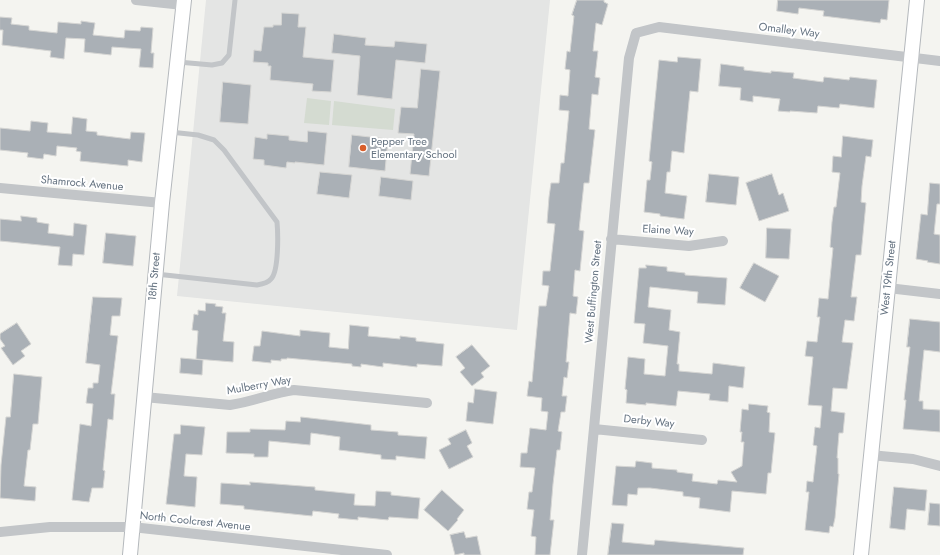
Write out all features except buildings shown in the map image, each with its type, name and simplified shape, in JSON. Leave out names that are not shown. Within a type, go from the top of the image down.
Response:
[{"type":"main road","name":"West 19th Street","points":[[861,555],[917,0]]},
{"type":"main road","name":"18th Street","points":[[130,555],[155,274],[183,2]]},
{"type":"street","points":[[136,0],[183,2]]},
{"type":"street","name":"Omalley Way","points":[[636,33],[659,27],[940,61]]},
{"type":"street","name":"West Buffington Street","points":[[582,555],[629,58],[636,33]]},
{"type":"street","name":"Shamrock Avenue","points":[[0,188],[162,203]]},
{"type":"street","name":"Elaine Way","points":[[611,239],[689,246],[723,241]]},
{"type":"street","points":[[888,288],[940,294]]},
{"type":"street","name":"Mulberry Way","points":[[144,396],[230,405],[244,403],[279,392],[294,390],[427,403]]},
{"type":"street","name":"Derby Way","points":[[594,429],[702,440]]},
{"type":"street","points":[[870,455],[913,459],[940,466]]},
{"type":"street","name":"North Coolcrest Avenue","points":[[0,532],[50,527],[132,528],[387,555]]},
{"type":"lane","points":[[177,62],[212,65],[222,63],[229,55],[235,0]]},
{"type":"lane","points":[[155,274],[257,285],[266,284],[272,279],[275,272],[278,236],[277,222],[224,150],[214,140],[198,135],[170,132]]},
{"type":"shaded area","name":"Pepper Tree Elementary School","points":[[206,0],[550,0],[517,330],[177,296]]},
{"type":"shaded area","points":[[307,98],[331,101],[329,125],[304,123]]},
{"type":"shaded area","points":[[334,101],[395,109],[393,130],[332,125]]},
{"type":"place","name":"Pepper Tree Elementary School","points":[[363,148]]}]
